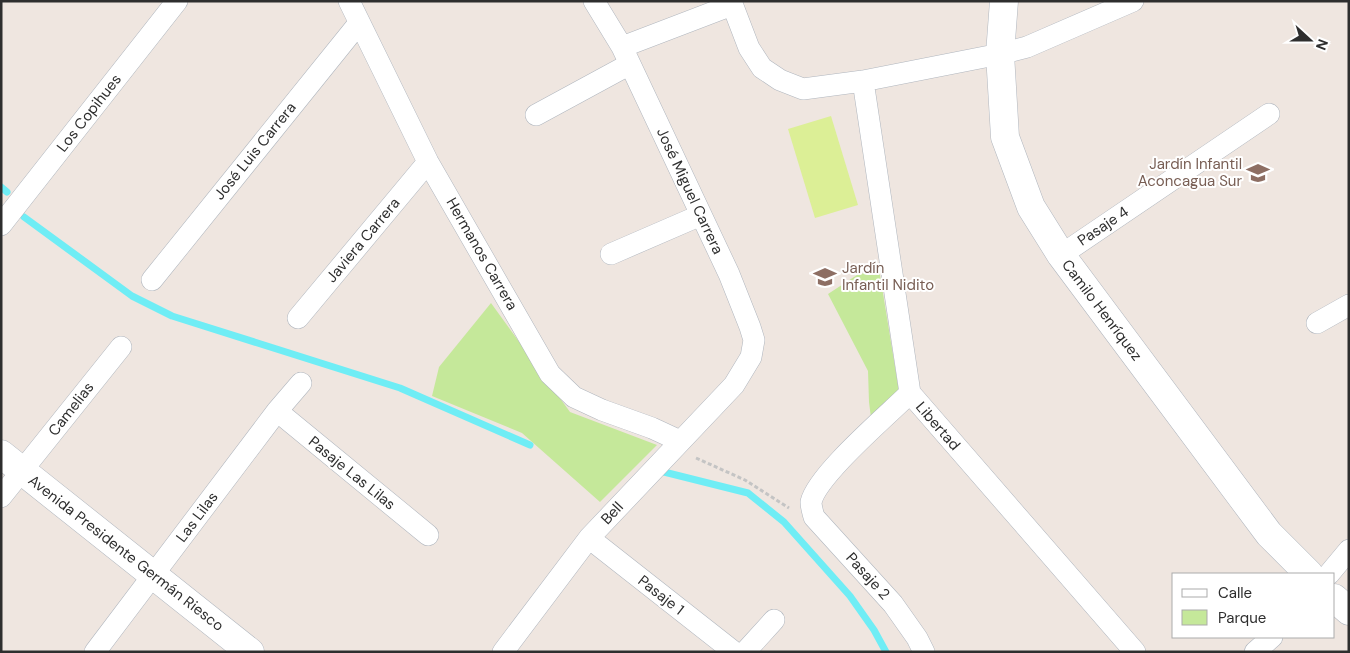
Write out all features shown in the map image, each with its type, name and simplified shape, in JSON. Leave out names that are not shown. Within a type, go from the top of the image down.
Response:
[{"type":"street","name":"Los Copihues","points":[[1,225],[177,1]]},
{"type":"street","name":"Hermanos Carrera","points":[[349,1],[428,162],[550,374],[574,397],[680,441]]},
{"type":"street","name":"José Miguel Carrera","points":[[594,1],[626,56],[729,274],[750,327],[754,340],[751,357],[734,385]]},
{"type":"street","name":"Camilo Henríquez","points":[[1004,1],[1000,54],[1005,137],[1031,207],[1061,255],[1270,534],[1308,573]]},
{"type":"street","points":[[536,115],[626,56],[732,3],[749,48],[762,68],[780,80],[803,89],[862,80],[1000,54],[1027,47],[1133,1]]},
{"type":"street","name":"José Luis Carrera","points":[[152,280],[359,23]]},
{"type":"street","name":"Libertad","points":[[862,80],[910,393],[1135,652]]},
{"type":"street","name":"Pasaje 4","points":[[1061,255],[1269,114]]},
{"type":"street","name":"Javiera Carrera","points":[[298,318],[428,162]]},
{"type":"street","points":[[611,254],[701,215]]},
{"type":"street","points":[[1317,323],[1349,305]]},
{"type":"street","name":"Camelias","points":[[1,497],[12,463],[120,347]]},
{"type":"street","name":"Las Lilas","points":[[95,652],[277,411],[301,383]]},
{"type":"street","name":"Bell","points":[[503,652],[589,538],[734,385]]},
{"type":"street","points":[[811,504],[816,489],[829,472],[910,393]]},
{"type":"street","name":"Pasaje Las Lilas","points":[[277,411],[428,535]]},
{"type":"street","name":"Avenida Presidente Germán Riesco","points":[[12,463],[250,652]]},
{"type":"street","name":"Pasaje 2","points":[[811,504],[814,517],[893,604],[917,638],[924,652]]},
{"type":"street","name":"Pasaje 1","points":[[589,538],[734,652]]},
{"type":"street","points":[[1330,573],[1349,550]]},
{"type":"street","points":[[1335,599],[1349,611]]},
{"type":"street","points":[[745,652],[774,620]]},
{"type":"street","points":[[1255,652],[1271,638]]},
{"type":"path","points":[[680,441],[696,459],[745,480],[793,510],[811,504]]},
{"type":"green space","points":[[831,116],[858,205],[815,218],[788,129]]},
{"type":"green space","points":[[879,269],[899,391],[871,418],[868,371],[828,294],[857,275]]},
{"type":"green space","points":[[491,303],[570,412],[657,445],[600,502],[522,433],[432,396],[439,367]]},
{"type":"waterway","points":[[1,187],[7,192]]},
{"type":"waterway","points":[[24,217],[132,296],[172,316],[400,388],[530,445]]},
{"type":"waterway","points":[[664,472],[748,493],[784,522],[850,596],[874,630],[886,652]]},
{"type":"place","name":"Jardín Infantil Aconcagua Sur","points":[[1258,173]]},
{"type":"place","name":"Jardín Infantil Nidito","points":[[825,277]]}]
